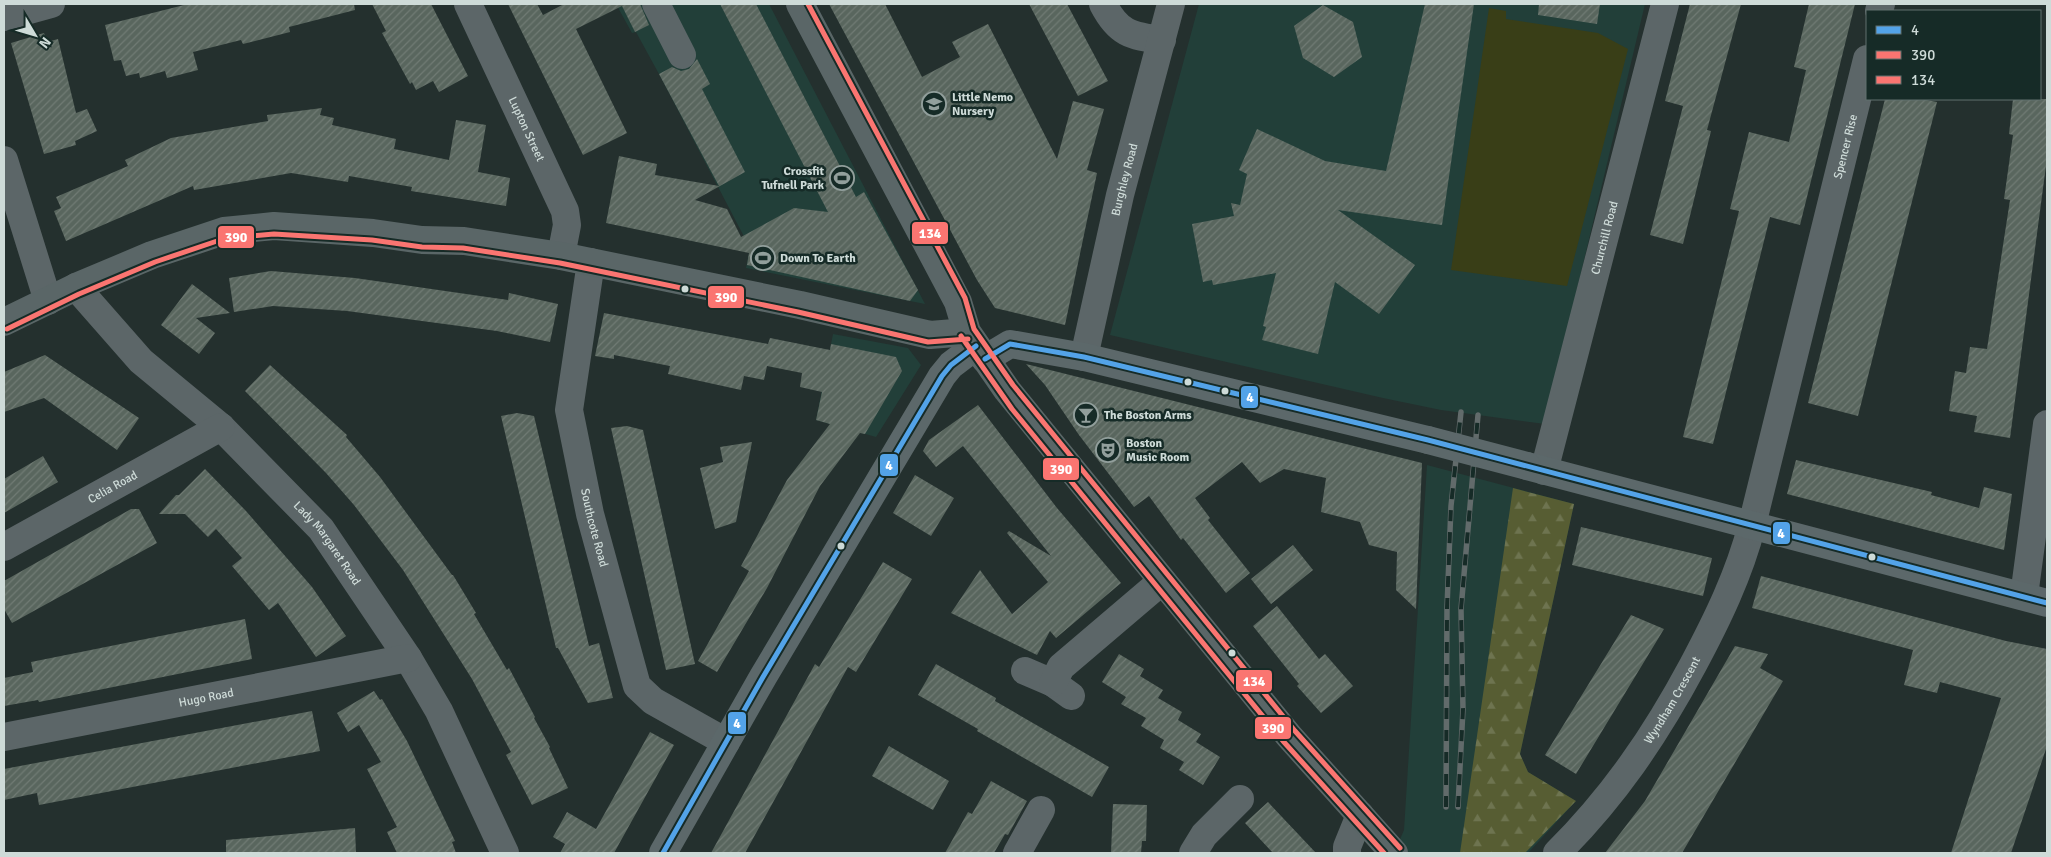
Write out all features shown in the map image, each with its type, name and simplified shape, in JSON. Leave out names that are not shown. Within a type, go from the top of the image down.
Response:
[{"type":"main road","points":[[800,4],[958,302],[976,345],[1018,404],[1294,742],[1394,853]]},
{"type":"main road","points":[[4,322],[76,287],[152,255],[224,231],[240,228],[302,227],[373,233],[422,240],[464,241],[561,256],[976,345]]},
{"type":"street","points":[[4,17],[51,4]]},
{"type":"street","name":"Lupton Street","points":[[468,4],[565,210],[567,225],[561,256]]},
{"type":"street","points":[[656,4],[682,55]]},
{"type":"street","points":[[1103,4],[1112,20],[1122,31],[1137,37],[1162,40]]},
{"type":"street","name":"Burghley Road","points":[[1084,357],[1120,195],[1171,4]]},
{"type":"street","name":"Churchill Road","points":[[1536,469],[1665,4]]},
{"type":"street","name":"Spencer Rise","points":[[1752,525],[1866,63]]},
{"type":"street","points":[[4,160],[48,301]]},
{"type":"street","name":"Southcote Road","points":[[591,262],[569,410],[590,514],[637,686],[653,701],[726,742]]},
{"type":"street","name":"Lady Margaret Road","points":[[76,287],[141,361],[220,428],[321,529],[408,658],[439,711],[505,853]]},
{"type":"street","points":[[663,853],[726,742],[942,376],[951,365],[976,345],[1010,344],[1084,357],[1428,440],[2036,600],[2047,424]]},
{"type":"street","name":"Celia Road","points":[[4,547],[220,428]]},
{"type":"street","name":"Wyndham Crescent","points":[[1557,853],[1591,819],[1626,775],[1664,716],[1721,611],[1734,582],[1752,525]]},
{"type":"street","points":[[1025,671],[1062,690],[1061,667],[1162,581]]},
{"type":"street","name":"Hugo Road","points":[[4,737],[408,658]]},
{"type":"street","points":[[1193,853],[1204,835],[1240,799]]},
{"type":"street","points":[[1017,853],[1041,810]]},
{"type":"street","points":[[1347,853],[1347,847],[1360,815]]},
{"type":"shaded area","points":[[616,4],[769,4],[925,304],[746,268],[750,248],[636,32],[632,33]]},
{"type":"shaded area","points":[[1199,4],[1645,4],[1545,424],[1441,410],[1110,335]]},
{"type":"shaded area","points":[[833,334],[908,348],[921,365],[876,437],[816,420]]},
{"type":"shaded area","points":[[1427,465],[1574,504],[1520,754],[1528,772],[1576,801],[1528,853],[1394,853],[1404,830]]},
{"type":"green space","points":[[1489,8],[1506,11],[1506,19],[1598,33],[1628,49],[1567,286],[1451,270]]},
{"type":"green space","points":[[1513,488],[1574,504],[1520,754],[1528,772],[1576,801],[1525,853],[1460,853]]},
{"type":"building","points":[[188,4],[354,4],[355,10],[289,27],[290,32],[243,44],[241,40],[193,52],[198,70],[167,78],[165,71],[140,78],[139,73],[126,76],[121,60],[114,61],[105,25]]},
{"type":"building","points":[[372,4],[431,4],[468,76],[439,92],[433,81],[416,90],[412,82],[410,84],[382,33],[386,31]]},
{"type":"building","points":[[508,4],[537,4],[543,15],[564,4],[640,4],[649,25],[635,32],[622,6],[576,29],[627,133],[583,155]]},
{"type":"building","points":[[720,4],[756,4],[856,197],[864,192],[918,290],[910,301],[747,265],[749,253],[606,223],[619,156],[657,164],[655,175],[719,186],[659,74],[672,67],[681,71],[689,69],[697,59],[710,84],[702,89],[745,172],[695,200],[727,209],[741,237],[794,208],[828,212]]},
{"type":"building","points":[[829,4],[885,4],[922,77],[960,57],[952,42],[988,24],[1057,159],[1073,101],[1104,109],[1087,170],[1097,173],[1065,325],[995,308],[977,280]]},
{"type":"building","points":[[1029,4],[1067,4],[1108,81],[1078,96]]},
{"type":"building","points":[[1425,4],[1474,4],[1442,225],[1338,210],[1415,265],[1379,314],[1335,282],[1318,354],[1262,340],[1266,327],[1263,326],[1276,273],[1213,285],[1212,280],[1203,282],[1192,224],[1234,216],[1231,203],[1240,205],[1247,174],[1239,170],[1257,129],[1325,161],[1386,171]]},
{"type":"building","points":[[1539,4],[1600,4],[1597,24],[1538,15]]},
{"type":"building","points":[[1690,4],[1741,4],[1707,130],[1711,131],[1683,244],[1650,235],[1683,106],[1665,101]]},
{"type":"building","points":[[1809,4],[1855,4],[1800,225],[1770,217],[1713,444],[1683,437],[1739,211],[1730,209],[1749,132],[1789,142],[1806,70],[1794,67]]},
{"type":"building","points":[[1323,5],[1353,22],[1362,57],[1334,77],[1303,58],[1294,26]]},
{"type":"building","points":[[44,33],[47,42],[58,39],[76,113],[87,109],[97,131],[75,141],[76,145],[44,154],[11,43]]},
{"type":"building","points":[[2047,99],[2047,158],[2010,438],[1974,432],[1977,416],[1949,411],[1955,371],[1966,373],[1970,347],[1987,349],[2010,200],[2004,199],[2013,135],[2009,134],[2013,100]]},
{"type":"building","points":[[1885,100],[1927,100],[1937,102],[1858,416],[1808,403]]},
{"type":"building","points":[[322,108],[320,115],[334,118],[332,125],[396,139],[394,149],[449,160],[456,120],[486,125],[478,172],[510,178],[506,206],[411,191],[412,187],[349,176],[348,182],[291,173],[194,190],[193,186],[66,241],[54,211],[61,208],[56,197],[128,166],[125,160],[171,138],[268,121],[267,115]]},
{"type":"building","points":[[271,271],[355,278],[508,300],[509,293],[558,304],[550,342],[497,331],[347,311],[273,306],[234,312],[229,278]]},
{"type":"building","points":[[192,284],[230,313],[196,318],[215,333],[199,354],[161,325]]},
{"type":"building","points":[[604,313],[768,344],[770,338],[830,350],[831,344],[896,357],[902,371],[865,434],[860,433],[820,486],[767,588],[717,672],[698,661],[749,571],[741,566],[787,480],[830,424],[816,420],[822,392],[800,387],[802,373],[767,366],[764,380],[744,376],[741,390],[668,374],[670,366],[614,355],[614,359],[595,356]]},
{"type":"building","points":[[45,355],[139,418],[117,450],[44,398],[4,412],[4,372]]},
{"type":"building","points":[[1026,364],[1422,463],[1416,609],[1396,590],[1397,552],[1369,545],[1360,522],[1321,512],[1326,478],[1284,469],[1260,483],[1242,462],[1195,498],[1210,518],[1208,520],[1250,573],[1226,593],[1183,538],[1181,540],[1149,496],[1134,507],[1079,435],[1045,385]]},
{"type":"building","points":[[270,365],[347,435],[346,437],[380,477],[453,575],[507,670],[509,668],[550,747],[568,788],[532,805],[506,755],[511,752],[472,679],[403,570],[354,505],[326,473],[245,391]]},
{"type":"building","points":[[978,405],[1057,508],[1121,583],[1056,638],[1050,631],[1037,655],[951,613],[980,570],[1012,614],[1048,582],[1007,533],[1009,531],[1051,556],[963,446],[936,467],[923,451],[929,440]]},
{"type":"building","points":[[517,413],[534,416],[589,646],[599,643],[613,698],[588,703],[558,648],[556,648],[501,416]]},
{"type":"building","points":[[627,426],[643,430],[695,664],[666,670],[611,428]]},
{"type":"building","points":[[752,442],[736,522],[715,529],[700,468],[723,462],[720,447]]},
{"type":"building","points":[[43,456],[58,482],[4,513],[4,479]]},
{"type":"building","points":[[1796,460],[1932,492],[1931,495],[1979,508],[1984,487],[2012,494],[2004,550],[1787,494]]},
{"type":"building","points":[[205,469],[246,511],[312,587],[346,636],[316,657],[278,603],[269,610],[232,566],[242,558],[216,529],[208,537],[185,514],[159,514],[176,495],[179,495]]},
{"type":"building","points":[[915,475],[954,498],[931,536],[893,513]]},
{"type":"building","points":[[131,509],[139,509],[157,543],[12,623],[4,609],[4,581]]},
{"type":"building","points":[[1581,527],[1712,558],[1703,596],[1572,565]]},
{"type":"building","points":[[1293,545],[1313,570],[1271,604],[1251,579]]},
{"type":"building","points":[[883,562],[912,579],[856,672],[848,667],[745,853],[711,853],[815,664],[819,667]]},
{"type":"building","points":[[1761,576],[2006,641],[2047,649],[2047,746],[2011,853],[1951,853],[2001,698],[1940,682],[1937,693],[1904,685],[1913,650],[1752,608]]},
{"type":"building","points":[[1277,606],[1319,659],[1325,654],[1353,686],[1321,713],[1297,686],[1299,684],[1253,626]]},
{"type":"building","points":[[1631,615],[1664,629],[1576,774],[1545,755]]},
{"type":"building","points":[[245,619],[252,659],[39,702],[38,700],[4,706],[4,678],[33,672],[31,662]]},
{"type":"building","points":[[1735,646],[1768,654],[1760,668],[1783,681],[1682,853],[1605,853],[1645,801]]},
{"type":"building","points":[[1119,654],[1144,669],[1140,676],[1163,690],[1158,698],[1182,712],[1178,720],[1201,734],[1196,742],[1220,757],[1203,785],[1179,770],[1184,762],[1160,748],[1164,740],[1141,726],[1146,718],[1121,704],[1126,697],[1102,682]]},
{"type":"building","points":[[936,664],[996,698],[995,701],[1109,767],[1092,797],[918,695]]},
{"type":"building","points":[[374,691],[380,700],[382,699],[407,741],[455,841],[452,842],[456,853],[397,853],[387,832],[397,827],[367,769],[381,762],[359,725],[348,732],[337,713]]},
{"type":"building","points":[[312,711],[320,751],[39,805],[37,793],[4,800],[4,769]]},
{"type":"building","points":[[650,732],[674,745],[614,853],[560,853],[565,844],[553,837],[567,812],[596,829]]},
{"type":"building","points":[[889,746],[949,781],[933,810],[872,776]]},
{"type":"building","points":[[991,781],[1027,801],[1008,835],[1005,834],[994,853],[945,853],[968,812],[972,814]]},
{"type":"building","points":[[1268,802],[1316,853],[1273,853],[1245,823]]},
{"type":"building","points":[[1113,804],[1147,805],[1146,841],[1142,841],[1141,853],[1111,853]]},
{"type":"building","points":[[355,828],[356,853],[226,853],[226,840]]},
{"type":"railway","points":[[1446,807],[1447,608],[1451,506],[1461,412]]},
{"type":"railway","points":[[1458,807],[1463,709],[1461,609],[1478,415]]},
{"type":"transit line","name":"134","points":[[808,4],[965,298],[974,329],[1013,385],[1295,731],[1400,848]]},
{"type":"transit line","name":"390","points":[[7,329],[79,294],[155,262],[226,238],[274,234],[372,240],[422,247],[463,248],[560,263],[798,312],[928,342],[968,339]]},
{"type":"transit line","name":"390","points":[[961,336],[1012,409],[1283,741],[1384,853]]},
{"type":"transit line","name":"4","points":[[985,359],[1010,344],[1084,357],[1428,440],[2047,603]]},
{"type":"transit line","name":"4","points":[[663,853],[763,677],[942,376],[951,365],[976,346]]},
{"type":"place","name":"Little Nemo Nursery","points":[[934,104]]},
{"type":"place","name":"Crossfit Tufnell Park","points":[[842,178]]},
{"type":"place","name":"Down To Earth","points":[[763,258]]},
{"type":"place","name":"The Boston Arms","points":[[1086,415]]},
{"type":"place","name":"Boston Music Room","points":[[1108,450]]}]
